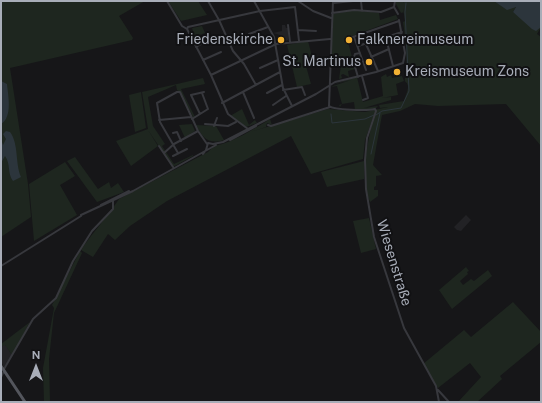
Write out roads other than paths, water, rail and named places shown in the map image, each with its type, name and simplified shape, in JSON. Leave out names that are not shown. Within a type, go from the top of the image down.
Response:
[{"type":"main road","points":[[1,366],[25,402]]},
{"type":"street","points":[[167,1],[196,47],[211,75],[228,114],[246,130]]},
{"type":"street","points":[[208,1],[219,20],[229,43],[256,85]]},
{"type":"street","points":[[254,1],[276,44],[283,90],[292,106]]},
{"type":"street","points":[[299,42],[295,7],[299,1],[331,18]]},
{"type":"street","points":[[268,125],[277,124],[330,107],[329,84],[331,18],[333,2],[353,1]]},
{"type":"street","points":[[361,1],[362,10]]},
{"type":"street","points":[[1,266],[81,215],[114,200],[202,154],[208,146],[223,142],[292,106],[329,84],[362,76],[403,63],[406,56],[398,14],[394,7],[395,1]]},
{"type":"street","points":[[186,29],[260,11],[295,7]]},
{"type":"street","points":[[323,14],[352,10],[381,12],[394,7]]},
{"type":"street","points":[[350,38],[399,20]]},
{"type":"street","points":[[288,25],[290,42]]},
{"type":"street","points":[[249,34],[268,26]]},
{"type":"street","points":[[298,30],[316,31]]},
{"type":"street","points":[[358,46],[366,42],[386,38],[402,32]]},
{"type":"street","points":[[196,47],[215,36]]},
{"type":"street","points":[[354,37],[367,74]]},
{"type":"street","points":[[386,38],[393,66]]},
{"type":"street","points":[[211,75],[276,44],[331,39]]},
{"type":"street","points":[[366,42],[378,71]]},
{"type":"street","points":[[371,56],[389,49]]},
{"type":"street","points":[[203,60],[221,52]]},
{"type":"street","points":[[358,77],[354,60],[355,54],[360,53]]},
{"type":"street","points":[[260,68],[278,60]]},
{"type":"street","points":[[222,103],[280,72]]},
{"type":"street","points":[[362,76],[368,98],[363,100]]},
{"type":"street","points":[[330,80],[335,82]]},
{"type":"street","points":[[267,93],[282,85]]},
{"type":"street","points":[[283,90],[302,87],[305,95]]},
{"type":"street","points":[[178,153],[159,120],[157,102],[179,92],[191,118],[208,146]]},
{"type":"street","points":[[159,120],[191,118],[200,114],[208,109],[203,92],[189,96],[200,114]]},
{"type":"street","points":[[243,92],[254,118]]},
{"type":"street","points":[[273,105],[286,96]]},
{"type":"street","name":"Wiesenstraße","points":[[330,107],[361,111],[375,109],[376,111],[367,138],[365,159],[366,189],[374,237],[404,328],[437,389]]},
{"type":"street","points":[[214,126],[217,118]]},
{"type":"street","points":[[205,124],[214,126],[230,126],[236,122]]},
{"type":"street","points":[[208,146],[223,144],[246,130]]},
{"type":"street","points":[[164,153],[174,144],[198,131]]},
{"type":"street","points":[[172,133],[177,132],[181,141]]},
{"type":"street","points":[[159,146],[173,167]]},
{"type":"street","points":[[173,156],[187,149]]},
{"type":"street","points":[[1,377],[33,320],[56,298],[78,253],[95,226],[113,209],[114,200]]},
{"type":"street","points":[[437,389],[439,402]]},
{"type":"street","points":[[437,389],[449,402]]},
{"type":"waterway","points":[[376,115],[382,111],[401,108],[409,91],[405,12],[406,3]]},
{"type":"waterway","points":[[371,154],[380,113]]},
{"type":"waterway","points":[[331,114],[332,123],[365,119],[374,115]]},
{"type":"place","name":"Friedenskirche","points":[[281,40]]},
{"type":"place","name":"Falknereimuseum","points":[[349,40]]},
{"type":"place","name":"St. Martinus","points":[[369,62]]},
{"type":"place","name":"Kreismuseum Zons","points":[[397,72]]}]
